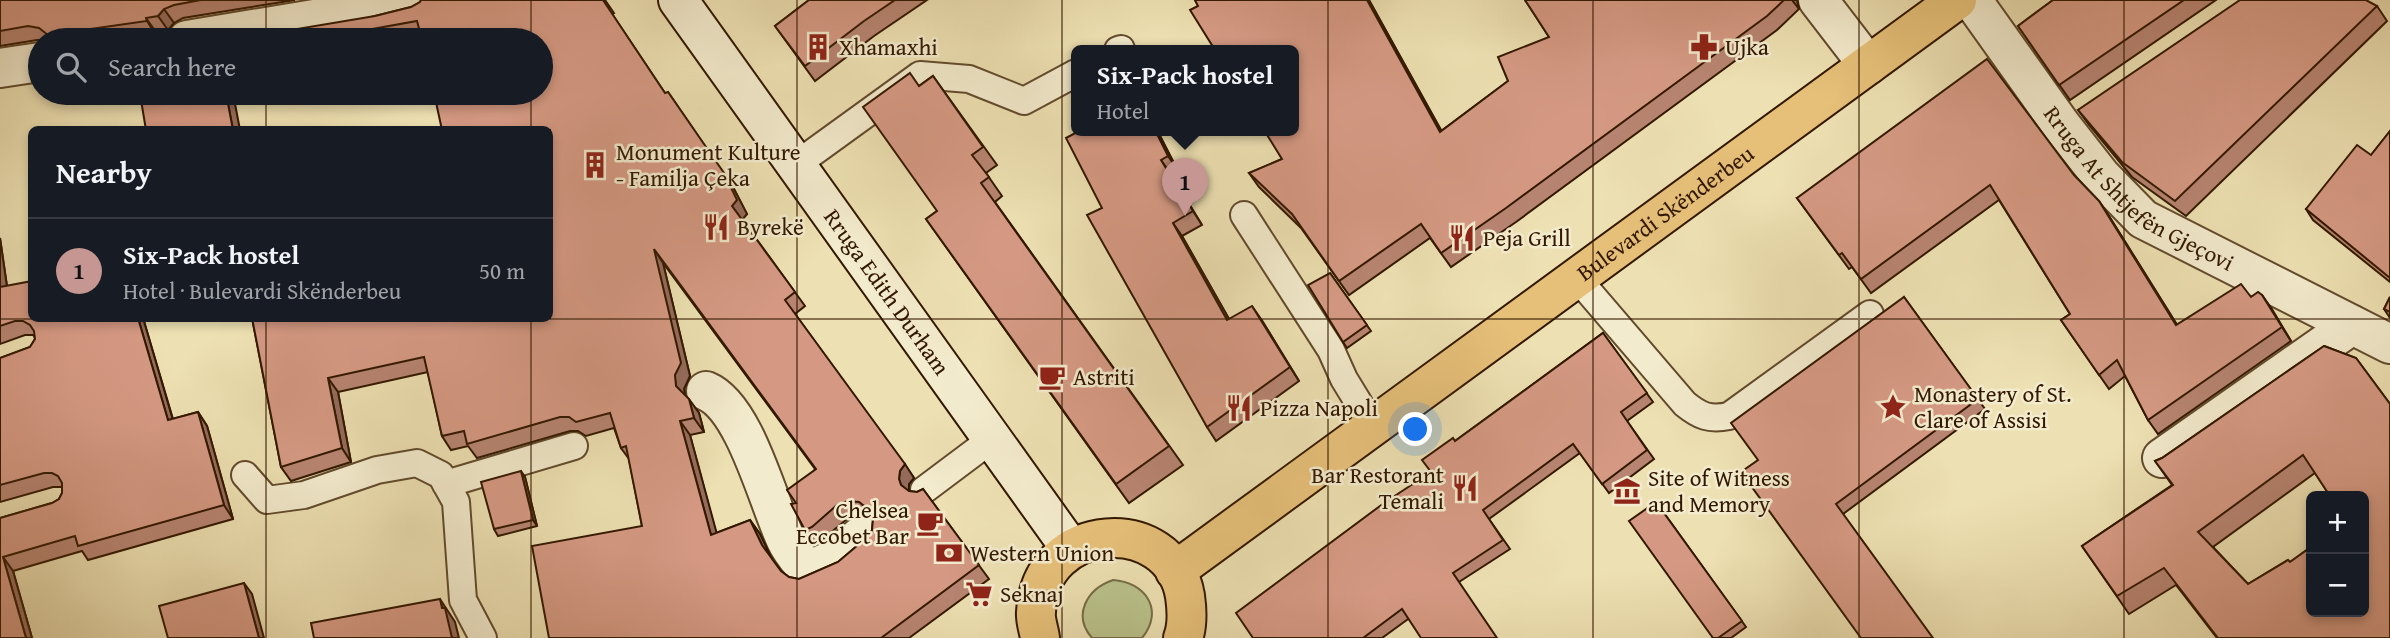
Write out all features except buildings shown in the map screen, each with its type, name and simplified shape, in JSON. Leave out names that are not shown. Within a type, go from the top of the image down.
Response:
[{"type":"main road","name":"Bulevardi Skënderbeu","points":[[1175,571],[1957,0]]},
{"type":"main road","points":[[1040,638],[1035,614],[1040,588],[1052,566],[1071,549],[1108,537],[1128,538],[1146,545],[1163,556],[1175,571],[1184,591],[1187,612],[1182,638]]},
{"type":"street","points":[[260,28],[415,0]]},
{"type":"street","name":"Rruga Edith Durham","points":[[678,0],[1071,549]]},
{"type":"street","points":[[1818,0],[1868,65]]},
{"type":"street","name":"Rruga At Shtjefën Gjeçovi","points":[[1972,0],[2072,118],[2101,176],[2143,219],[2390,344]]},
{"type":"street","points":[[0,68],[28,64]]},
{"type":"street","points":[[2162,458],[2352,325]]},
{"type":"street","points":[[705,391],[717,396],[739,425],[787,543],[808,571],[834,559],[861,536]]},
{"type":"lane","points":[[796,164],[920,75],[969,79],[1024,101],[1071,75]]},
{"type":"lane","points":[[1244,215],[1331,350],[1344,379],[1374,428]]},
{"type":"lane","points":[[1577,278],[1685,404],[1700,416],[1714,419],[1730,416],[1870,314]]},
{"type":"lane","points":[[924,490],[992,439]]},
{"type":"lane","points":[[446,484],[574,446]]},
{"type":"lane","points":[[246,475],[267,499],[304,495],[377,470],[417,463],[441,475],[456,502],[463,600],[483,638]]},
{"type":"green space","points":[[1113,580],[1134,586],[1148,599],[1152,617],[1142,638],[1092,638],[1086,629],[1083,620],[1085,604],[1096,590]]},
{"type":"place","name":"Xhamaxhi","points":[[818,47]]},
{"type":"place","name":"Ujka","points":[[1704,47]]},
{"type":"place","name":"Monument Kulture - Familja Çeka","points":[[595,165]]},
{"type":"place","name":"Six-Pack hostel","points":[[1185,216]]},
{"type":"place","name":"Byrekë","points":[[716,227]]},
{"type":"place","name":"Peja Grill","points":[[1462,238]]},
{"type":"place","name":"Astriti","points":[[1052,377]]},
{"type":"place","name":"Monastery of St. Clare of Assisi","points":[[1893,407]]},
{"type":"place","name":"Pizza Napoli","points":[[1239,408]]},
{"type":"place","name":"Bar Restorant Temali","points":[[1465,488]]},
{"type":"place","name":"Site of Witness and Memory","points":[[1627,491]]},
{"type":"place","name":"Chelsea Eccobet Bar","points":[[930,523]]},
{"type":"place","name":"Western Union","points":[[949,553]]},
{"type":"place","name":"Seknaj","points":[[979,594]]}]
